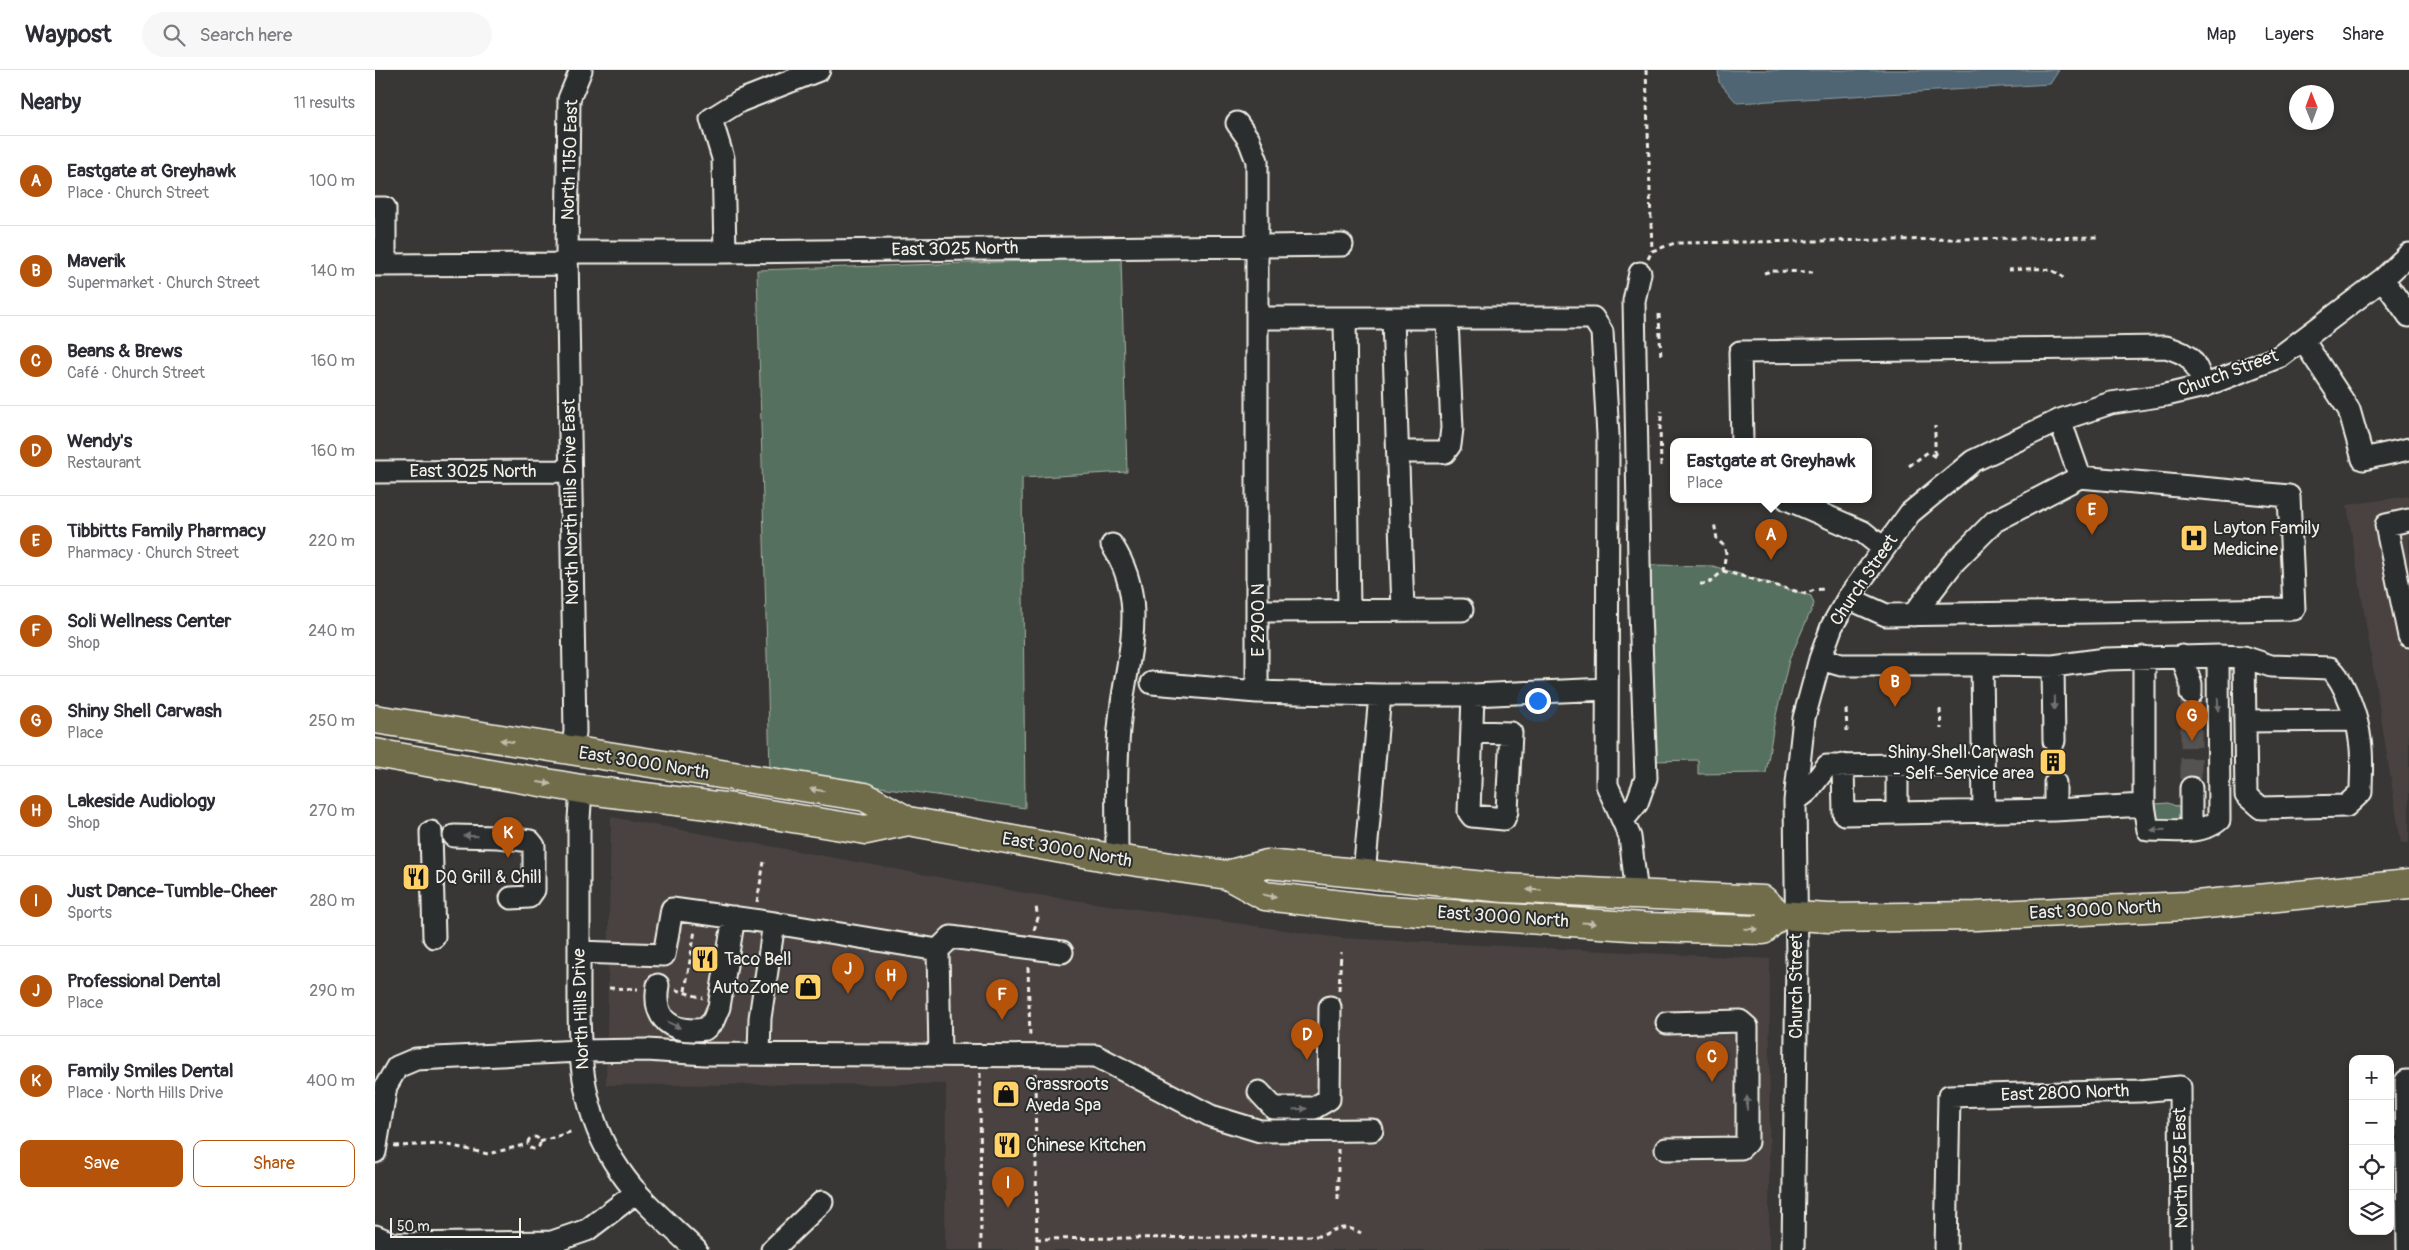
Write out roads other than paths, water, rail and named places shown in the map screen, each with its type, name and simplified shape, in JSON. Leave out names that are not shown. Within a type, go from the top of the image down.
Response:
[{"type":"main road","name":"East 3000 North","points":[[375,719],[865,797],[898,815],[1117,859],[1227,875],[1265,896],[1376,909],[1644,927],[1763,930],[1788,916],[1976,916],[2187,906],[2409,884]]},
{"type":"main road","points":[[375,740],[545,764],[559,762],[572,751]]},
{"type":"main road","name":"East 3000 North","points":[[375,753],[581,789],[732,808],[866,830],[898,815]]},
{"type":"main road","name":"East 3000 North","points":[[1227,875],[1267,864],[1504,888],[1763,900],[1788,916]]},
{"type":"street","name":"North 1150 East","points":[[567,258],[569,99],[581,70]]},
{"type":"street","points":[[725,252],[723,158],[711,119],[740,101],[819,70]]},
{"type":"street","name":"E 2900 N","points":[[1237,123],[1249,140],[1257,162],[1259,245],[1257,692]]},
{"type":"street","points":[[375,208],[385,208],[380,265]]},
{"type":"street","name":"East 3025 North","points":[[380,265],[725,252],[1342,245]]},
{"type":"street","name":"Church Street","points":[[1793,1250],[1788,916],[1795,801],[1804,718],[1819,659],[1832,626],[1848,598],[1883,548],[1911,513],[1973,461],[2060,420],[2111,403],[2166,395],[2204,386],[2281,356],[2383,279],[2409,254]]},
{"type":"street","name":"North North Hills Drive East","points":[[567,258],[575,732],[572,751]]},
{"type":"street","points":[[1623,820],[1637,803],[1646,778],[1640,611],[1634,301],[1640,273]]},
{"type":"street","points":[[2383,279],[2409,316]]},
{"type":"street","points":[[1258,318],[1593,318],[1602,332],[1608,435],[1607,785],[1630,837],[1637,894]]},
{"type":"street","points":[[1345,319],[1349,610]]},
{"type":"street","points":[[1393,319],[1403,610]]},
{"type":"street","points":[[1397,452],[1445,452],[1450,445],[1453,428],[1447,319]]},
{"type":"street","points":[[2303,340],[2349,410],[2363,459],[2409,449]]},
{"type":"street","points":[[1742,438],[1740,352],[2166,347],[2185,352],[2195,365],[2204,386]]},
{"type":"street","points":[[2060,420],[2081,477]]},
{"type":"street","name":"East 3025 North","points":[[375,472],[570,471]]},
{"type":"street","points":[[1848,598],[1886,615],[2294,609],[2289,496],[2081,477],[1995,521],[1954,562],[1913,614]]},
{"type":"street","points":[[1796,503],[1863,532],[1883,548]]},
{"type":"street","points":[[2409,520],[2387,525],[2409,636]]},
{"type":"street","points":[[1112,545],[1122,563],[1132,599],[1133,636],[1120,717],[1116,780],[1117,859]]},
{"type":"street","points":[[1258,611],[1462,610]]},
{"type":"street","points":[[2182,656],[2191,684],[2191,694]]},
{"type":"street","points":[[1819,659],[1841,665],[2053,666],[2106,658],[2218,656],[2244,657],[2271,666],[2330,668],[2336,673],[2356,720],[2361,740],[2361,792],[2346,806],[2261,808],[2246,795],[2244,657]]},
{"type":"street","points":[[2144,657],[2144,805],[2148,830],[2195,829],[2209,827],[2219,820],[2218,656]]},
{"type":"street","points":[[1982,665],[1984,812]]},
{"type":"street","points":[[2053,666],[2054,740]]},
{"type":"street","points":[[1151,683],[1257,692],[1380,695],[1473,696],[1607,689]]},
{"type":"street","points":[[1364,875],[1380,695]]},
{"type":"street","points":[[1472,732],[1473,696]]},
{"type":"street","points":[[2246,721],[2356,720]]},
{"type":"street","points":[[1795,801],[1808,791],[1827,766],[1983,764]]},
{"type":"street","points":[[1843,765],[1844,814],[2055,810],[2144,805]]},
{"type":"street","points":[[1897,765],[1897,813]]},
{"type":"street","points":[[2055,783],[2055,810]]},
{"type":"street","points":[[2191,788],[2191,818],[2195,829]]},
{"type":"street","name":"North Hills Drive","points":[[581,789],[579,819],[579,952],[580,1051],[584,1086],[596,1126],[620,1171],[637,1192],[696,1250]]},
{"type":"street","points":[[431,832],[434,937]]},
{"type":"street","points":[[454,836],[498,837],[530,841],[534,846],[534,890],[529,897],[511,898]]},
{"type":"street","points":[[579,952],[664,955],[672,909],[774,923],[938,950]]},
{"type":"street","points":[[656,988],[656,1004],[661,1017],[671,1025],[683,1029],[705,1030],[713,1022],[719,1007],[734,917]]},
{"type":"street","points":[[759,1054],[760,1018],[774,923]]},
{"type":"street","points":[[940,1055],[938,950],[951,936],[1062,952]]},
{"type":"street","points":[[1259,1092],[1273,1108],[1314,1108],[1329,1099],[1334,1000]]},
{"type":"street","points":[[1666,1149],[1741,1148],[1747,1142],[1747,1027],[1740,1021],[1667,1022]]},
{"type":"street","points":[[383,1149],[385,1086],[397,1067],[416,1059],[580,1051],[647,1050],[705,1054],[1096,1056],[1211,1116],[1260,1131],[1371,1130]]},
{"type":"street","points":[[2408,1081],[2408,1250]]},
{"type":"street","name":"East 2800 North","points":[[1947,1250],[1949,1096],[2140,1091],[2180,1087]]},
{"type":"street","name":"North 1525 East","points":[[2180,1087],[2181,1250]]},
{"type":"street","points":[[375,1236],[394,1244],[552,1242],[587,1230],[637,1192]]},
{"type":"street","points":[[772,1250],[822,1202]]},
{"type":"water","points":[[1718,70],[2059,70],[2050,84],[1737,103],[1719,82]]},
{"type":"tunnel","points":[[2191,694],[2191,788]]},
{"type":"tunnel","points":[[2054,741],[2055,783]]},
{"type":"place","name":"Tibbitts Family Pharmacy","points":[[2092,535]]},
{"type":"place","name":"Layton Family Medicine","points":[[2194,538]]},
{"type":"place","name":"Eastgate at Greyhawk","points":[[1771,560]]},
{"type":"place","name":"Maverik","points":[[1895,707]]},
{"type":"place","name":"Shiny Shell Carwash","points":[[2192,741]]},
{"type":"place","name":"Shiny Shell Carwash - Self-Service area","points":[[2053,762]]},
{"type":"place","name":"Family Smiles Dental","points":[[508,858]]},
{"type":"place","name":"DQ Grill & Chill","points":[[416,877]]},
{"type":"place","name":"Taco Bell","points":[[705,959]]},
{"type":"place","name":"AutoZone","points":[[808,987]]},
{"type":"place","name":"Professional Dental","points":[[848,994]]},
{"type":"place","name":"Lakeside Audiology","points":[[891,1001]]},
{"type":"place","name":"Soli Wellness Center","points":[[1002,1020]]},
{"type":"place","name":"Wendy's","points":[[1307,1060]]},
{"type":"place","name":"Beans & Brews","points":[[1712,1082]]},
{"type":"place","name":"Grassroots Aveda Spa","points":[[1006,1094]]},
{"type":"place","name":"Chinese Kitchen","points":[[1007,1145]]},
{"type":"place","name":"Just Dance-Tumble-Cheer","points":[[1008,1208]]}]
